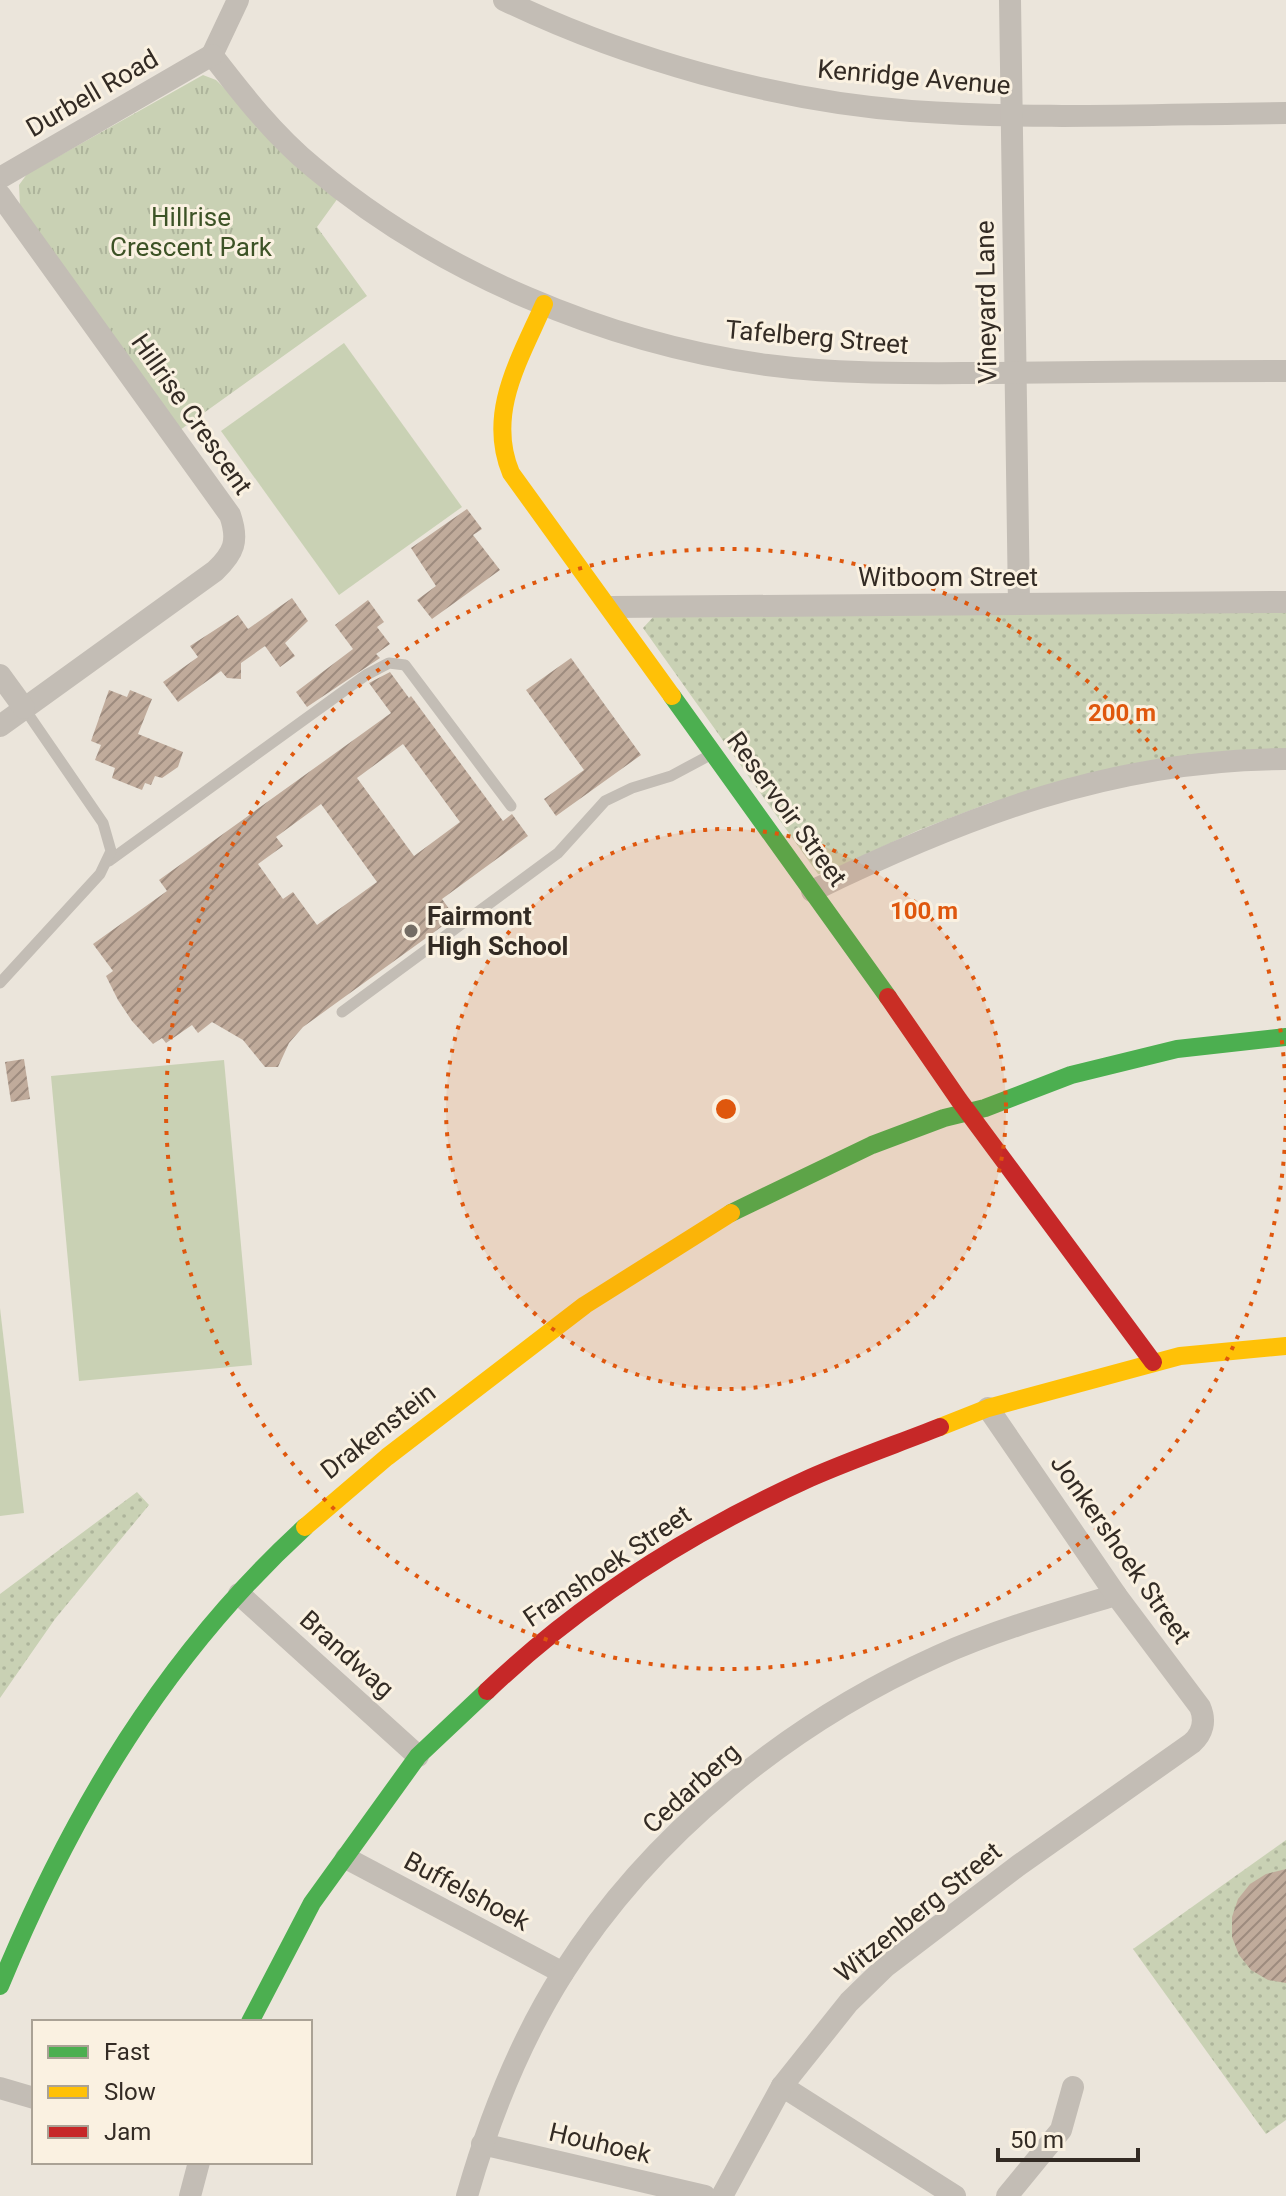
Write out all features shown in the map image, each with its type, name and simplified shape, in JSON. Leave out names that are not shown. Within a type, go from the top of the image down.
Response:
[{"type":"street","points":[[212,55],[238,0]]},
{"type":"street","name":"Kenridge Avenue","points":[[504,0],[670,64],[825,101],[909,111],[1012,115],[1286,113]]},
{"type":"street","name":"Vineyard Lane","points":[[1010,0],[1019,604]]},
{"type":"street","name":"Durbell Road","points":[[0,178],[212,55]]},
{"type":"street","name":"Tafelberg Street","points":[[212,55],[266,122],[312,167],[444,257],[544,304],[667,345],[768,365],[897,373],[1286,371]]},
{"type":"street","name":"Hillrise Crescent","points":[[0,195],[230,515],[236,539],[228,558],[215,571],[0,726]]},
{"type":"street","name":"Reservoir Street","points":[[544,304],[505,402],[498,428],[501,456],[970,1112],[1153,1362]]},
{"type":"street","name":"Witboom Street","points":[[611,607],[1286,602]]},
{"type":"street","points":[[0,675],[24,708]]},
{"type":"street","points":[[812,891],[924,837],[1028,800],[1173,768],[1286,759]]},
{"type":"street","name":"Drakenstein","points":[[0,1986],[59,1852],[101,1777],[190,1648],[276,1553],[340,1493],[574,1314],[662,1253],[752,1203],[841,1160],[944,1118],[1118,1061],[1202,1045],[1286,1037]]},
{"type":"street","name":"Franshoek Street","points":[[251,2020],[312,1903],[418,1756],[515,1664],[588,1606],[662,1556],[810,1478],[988,1408],[1153,1362],[1208,1352],[1286,1346]]},
{"type":"street","name":"Jonkershoek Street","points":[[988,1408],[1116,1595],[1200,1707],[1203,1724]]},
{"type":"street","name":"Brandwag","points":[[239,1594],[418,1756]]},
{"type":"street","name":"Cedarberg","points":[[467,2196],[482,2144],[522,2049],[563,1973],[615,1904],[683,1827],[770,1754],[845,1705],[937,1656],[1016,1625],[1116,1595]]},
{"type":"street","name":"Witzenberg Street","points":[[722,2196],[782,2086],[849,2002],[885,1967],[1019,1865],[1192,1743],[1203,1724]]},
{"type":"street","name":"Buffelshoek","points":[[346,1858],[563,1973]]},
{"type":"street","points":[[782,2086],[955,2196]]},
{"type":"street","points":[[1007,2196],[1061,2130],[1073,2087]]},
{"type":"street","points":[[0,2088],[32,2097]]},
{"type":"street","name":"Houhoek","points":[[482,2144],[705,2196]]},
{"type":"street","points":[[190,2196],[198,2164]]},
{"type":"lane","points":[[0,983],[109,861],[284,732],[366,675],[389,663],[405,665],[511,806]]},
{"type":"lane","points":[[24,708],[108,831],[109,861]]},
{"type":"lane","points":[[342,1012],[558,853],[605,801],[632,788],[671,776],[714,753]]},
{"type":"green space","name":"Hillrise Crescent Park","points":[[203,75],[216,80],[338,198],[317,227],[367,296],[180,430],[20,206],[19,185],[27,174]]},
{"type":"green space","points":[[344,343],[462,507],[339,595],[221,431]]},
{"type":"green space","points":[[1286,610],[1286,750],[992,802],[919,830],[823,874],[818,874],[643,628],[655,615]]},
{"type":"green space","points":[[224,1060],[252,1365],[79,1381],[51,1076]]},
{"type":"green space","points":[[0,1308],[24,1513],[0,1516]]},
{"type":"green space","points":[[137,1492],[149,1505],[55,1619],[0,1698],[0,1594]]},
{"type":"green space","points":[[1286,1840],[1286,2120],[1266,2134],[1133,1949]]},
{"type":"building","points":[[467,509],[482,529],[473,535],[500,570],[432,619],[417,600],[436,586],[411,548]]},
{"type":"building","points":[[292,598],[308,621],[285,643],[295,656],[280,667],[265,646],[241,663],[241,679],[227,678],[221,671],[178,702],[163,682],[198,657],[190,646],[238,615],[248,629]]},
{"type":"building","points":[[368,600],[384,622],[377,627],[390,644],[376,654],[380,658],[307,707],[296,692],[353,649],[335,625]]},
{"type":"building","points":[[571,658],[641,755],[556,816],[544,799],[584,770],[526,690]]},
{"type":"building","points":[[390,672],[503,821],[512,814],[528,836],[442,899],[455,917],[303,1027],[289,1043],[278,1067],[265,1067],[243,1040],[212,1022],[198,1033],[192,1025],[166,1043],[162,1038],[153,1044],[118,1000],[106,976],[113,971],[93,944],[167,891],[159,880],[391,713],[369,683]],"holes":[[[403,744],[460,822],[414,856],[357,778]],[[321,804],[377,882],[317,925],[293,892],[283,899],[258,864],[283,846],[276,837]]]},
{"type":"building","points":[[109,690],[127,697],[130,690],[152,699],[138,734],[183,752],[178,767],[162,778],[155,776],[151,785],[145,783],[142,790],[112,778],[115,768],[95,760],[101,745],[91,741]]},
{"type":"building","points":[[24,1059],[30,1099],[11,1102],[5,1062]]},
{"type":"building","points":[[1286,1869],[1286,1983],[1268,1980],[1251,1970],[1239,1955],[1232,1937],[1232,1917],[1238,1899],[1250,1884],[1266,1874]]},
{"type":"traffic: fast","points":[[672,696],[888,997]]},
{"type":"traffic: fast","points":[[731,1213],[872,1145],[944,1118],[985,1108],[1071,1075],[1177,1049],[1286,1037]]},
{"type":"traffic: fast","points":[[0,1986],[58,1859],[127,1739],[208,1628],[305,1527]]},
{"type":"traffic: fast","points":[[251,2020],[312,1903],[418,1756],[487,1691]]},
{"type":"traffic: slow","points":[[544,304],[516,366],[504,408],[504,451],[511,473],[672,696]]},
{"type":"traffic: slow","points":[[305,1527],[387,1457],[585,1305],[731,1213]]},
{"type":"traffic: slow","points":[[940,1427],[988,1408],[1180,1356],[1286,1346]]},
{"type":"traffic: jam","points":[[888,997],[959,1100],[1153,1362]]},
{"type":"traffic: jam","points":[[487,1691],[599,1598],[681,1545],[810,1478],[940,1427]]},
{"type":"place","name":"Fairmont High School","points":[[411,931]]}]
